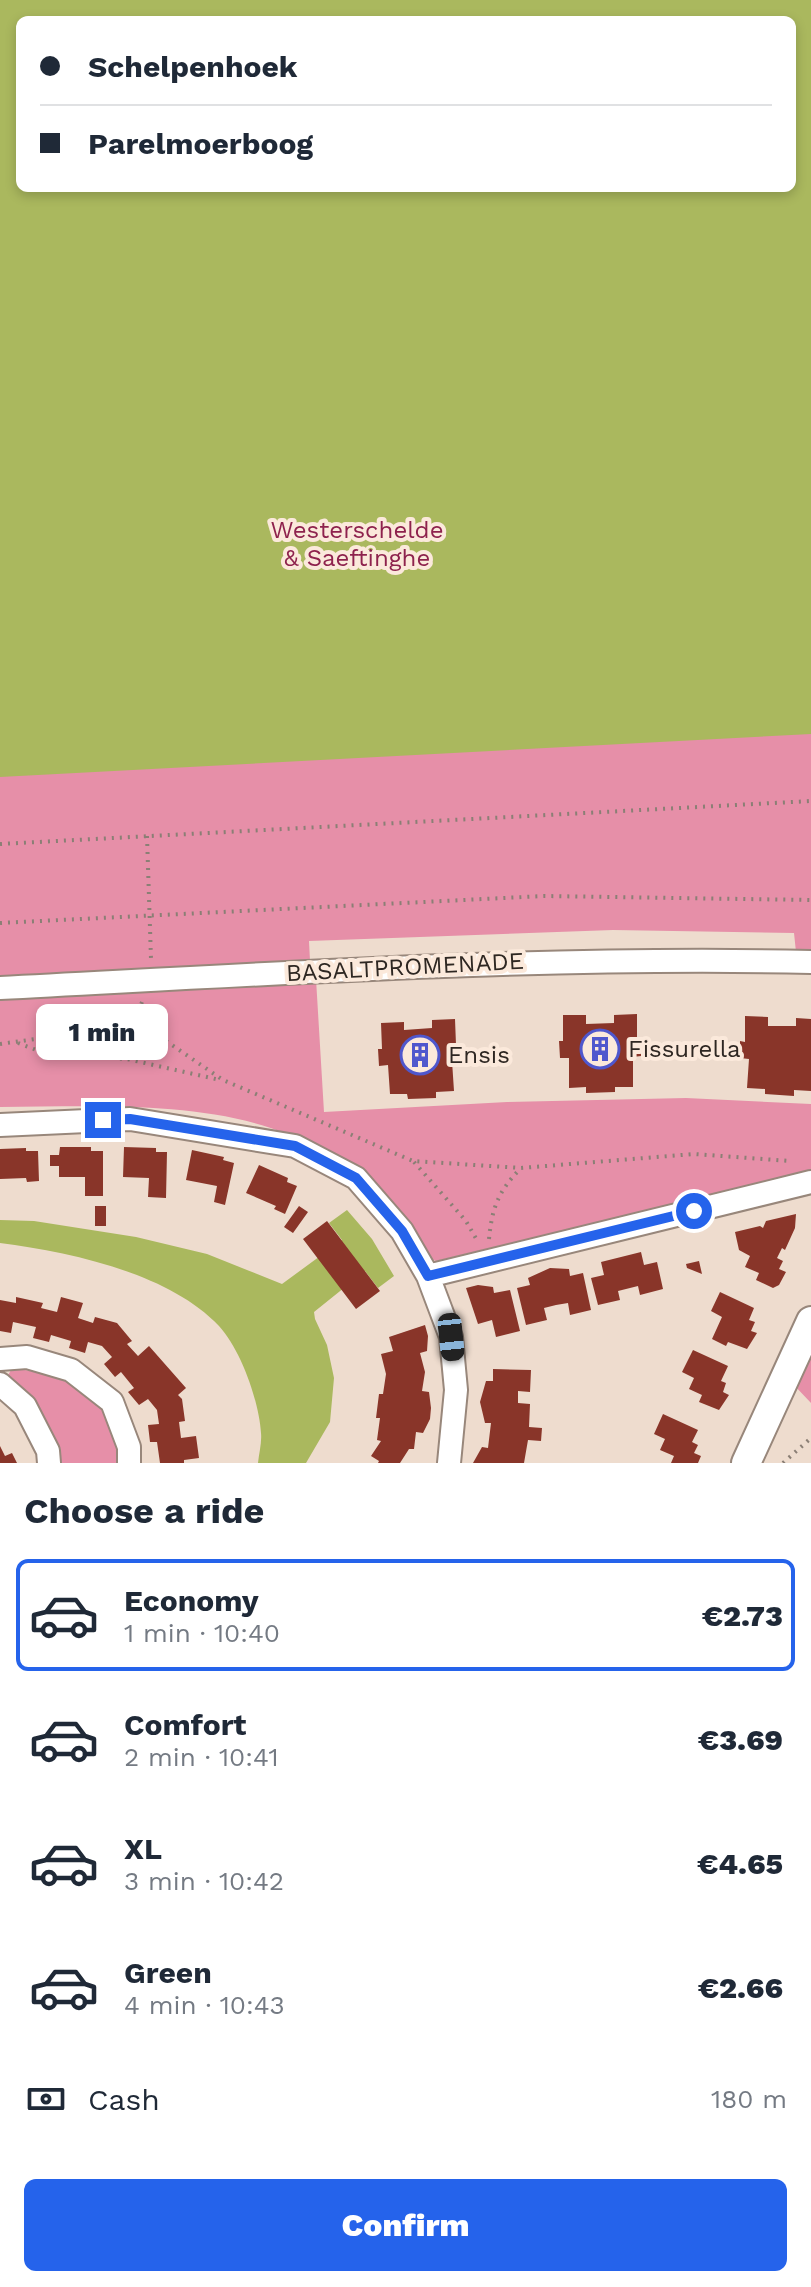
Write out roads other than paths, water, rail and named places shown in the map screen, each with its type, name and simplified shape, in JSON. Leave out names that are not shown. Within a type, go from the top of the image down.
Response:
[{"type":"street","name":"BASALTPROMENADE","points":[[0,988],[506,962],[811,962]]},
{"type":"street","points":[[0,1125],[130,1119],[295,1146],[356,1178],[402,1231],[428,1276],[451,1337],[456,1390],[449,1463]]},
{"type":"street","points":[[428,1276],[807,1172]]},
{"type":"street","points":[[746,1463],[811,1321]]},
{"type":"street","points":[[0,1359],[27,1357],[71,1370],[112,1402],[129,1447],[129,1463]]},
{"type":"street","points":[[0,1384],[25,1406],[48,1451],[49,1463]]},
{"type":"place","name":"Fissurella","points":[[600,1049]]},
{"type":"place","name":"Ensis","points":[[420,1055]]},
{"type":"park label","name":"Westerschelde & Saeftinghe","points":[[357,544]]}]
